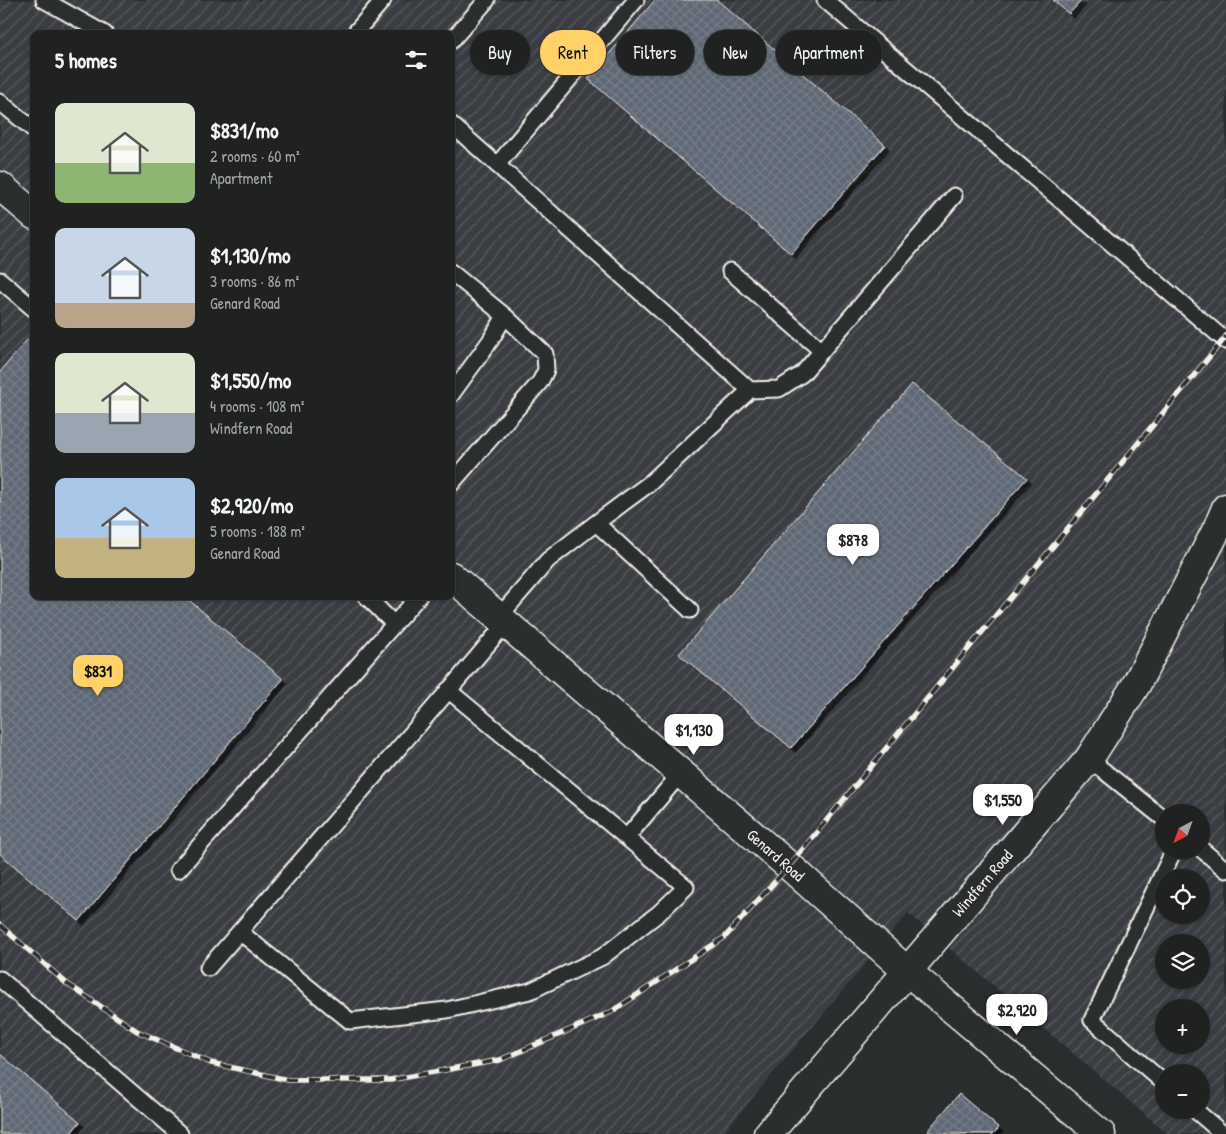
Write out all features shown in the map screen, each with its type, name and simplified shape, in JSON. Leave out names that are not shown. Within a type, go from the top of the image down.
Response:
[{"type":"street","points":[[0,186],[30,212]]},
{"type":"street","name":"Windfern Road","points":[[768,1134],[1089,759],[1136,686],[1226,508]]},
{"type":"street","name":"Genard Road","points":[[455,579],[789,866],[907,971],[1101,1134]]},
{"type":"lane","points":[[44,0],[98,30]]},
{"type":"lane","points":[[357,30],[383,0]]},
{"type":"lane","points":[[455,36],[487,0]]},
{"type":"lane","points":[[497,165],[636,0]]},
{"type":"lane","points":[[825,0],[1226,341]]},
{"type":"lane","points":[[0,102],[30,127]]},
{"type":"lane","points":[[455,128],[750,390]]},
{"type":"lane","points":[[208,968],[448,690],[548,560],[650,483],[750,390],[779,388],[802,374],[954,196]]},
{"type":"lane","points":[[730,271],[822,351]]},
{"type":"lane","points":[[455,275],[505,316],[545,354],[546,370],[540,382],[455,479]]},
{"type":"lane","points":[[0,280],[30,306]]},
{"type":"lane","points":[[455,389],[505,316]]},
{"type":"lane","points":[[596,522],[690,610]]},
{"type":"lane","points":[[370,600],[394,624]]},
{"type":"lane","points":[[178,870],[415,600]]},
{"type":"lane","points":[[240,932],[350,1021],[447,1010],[530,991],[602,957],[659,912],[686,886],[448,690]]},
{"type":"lane","points":[[1089,759],[1155,812]]},
{"type":"lane","points":[[627,837],[681,773]]},
{"type":"lane","points":[[1210,857],[1226,870]]},
{"type":"lane","points":[[1155,1074],[1092,1020],[1170,859]]},
{"type":"lane","points":[[0,980],[180,1134]]},
{"type":"lane","points":[[1206,1119],[1223,1134]]},
{"type":"shaded area","points":[[0,0],[1226,0],[1226,1134],[1168,1134],[908,913],[722,1134],[0,1134]]},
{"type":"building","points":[[655,0],[717,0],[752,30],[704,30],[704,75],[766,75],[766,42],[776,51],[776,75],[804,75],[885,145],[791,254],[588,79],[591,75],[606,75],[606,58],[616,46],[616,75],[694,75],[694,30],[630,30]]},
{"type":"building","points":[[1053,0],[1082,0],[1069,14]]},
{"type":"building","points":[[30,336],[30,600],[189,600],[283,679],[79,921],[0,854],[0,372]]},
{"type":"building","points":[[912,384],[1027,478],[791,748],[679,654]]},
{"type":"building","points":[[0,1054],[80,1122],[70,1134],[0,1134]]},
{"type":"building","points":[[959,1094],[999,1128],[993,1134],[933,1134],[928,1130]]},
{"type":"railway","points":[[0,925],[66,983],[137,1031],[211,1063],[288,1080],[390,1080],[500,1060],[611,1012],[725,937],[789,866],[1226,336]]}]
